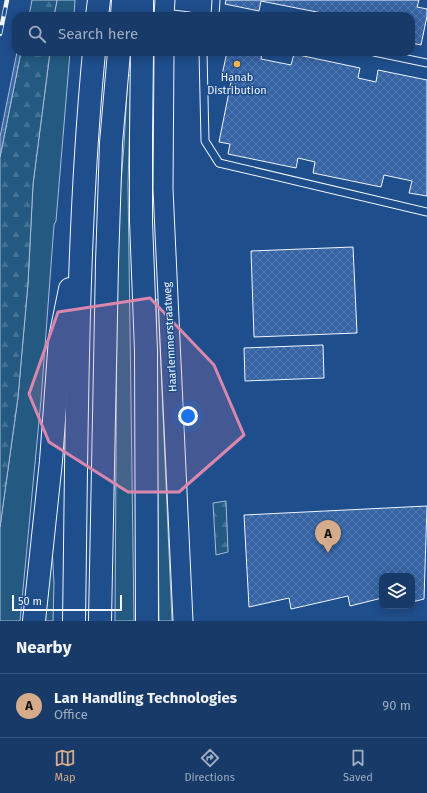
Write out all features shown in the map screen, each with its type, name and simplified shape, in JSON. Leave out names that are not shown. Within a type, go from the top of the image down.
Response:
[{"type":"highway","points":[[98,12],[99,0]]},
{"type":"highway","points":[[122,12],[123,0]]},
{"type":"highway","points":[[142,0],[142,12]]},
{"type":"highway","points":[[74,621],[81,233],[94,56]]},
{"type":"highway","points":[[100,621],[107,263],[111,143],[119,56]]},
{"type":"highway","points":[[142,56],[141,221],[146,351],[147,621]]},
{"type":"highway","points":[[34,621],[51,461],[60,338],[81,233]]},
{"type":"main road","name":"Haarlemmerstraatweg","points":[[164,56],[162,189],[183,621]]},
{"type":"lane","points":[[215,12],[216,0]]},
{"type":"lane","points":[[203,56],[205,141],[219,163],[427,212]]},
{"type":"lane","points":[[393,56],[427,63]]},
{"type":"highlighted area","points":[[150,298],[214,365],[244,435],[179,492],[128,492],[49,442],[29,394],[58,312]]},
{"type":"green space","points":[[32,0],[57,0],[55,12],[30,12]]},
{"type":"green space","points":[[57,0],[75,0],[74,12],[55,12]]},
{"type":"green space","points":[[20,56],[49,56],[33,184],[28,283],[18,397],[0,527],[0,157]]},
{"type":"green space","points":[[49,56],[70,56],[56,221],[54,225],[41,400],[20,621],[0,621],[0,527],[18,397],[28,283],[33,184]]},
{"type":"green space","points":[[128,74],[131,77],[128,184],[134,621],[115,621],[119,209]]},
{"type":"green space","points":[[158,299],[172,621],[159,621],[156,300]]},
{"type":"green space","points":[[226,501],[228,552],[216,555],[213,503]]},
{"type":"green space","points":[[50,511],[54,583],[53,621],[37,621]]},
{"type":"water","points":[[16,56],[20,56],[0,157],[0,137]]},
{"type":"building","points":[[226,0],[419,0],[417,7],[427,9],[427,16],[421,45],[415,44],[415,12],[317,12],[261,1],[259,11],[225,4]]},
{"type":"building","points":[[226,56],[261,56],[261,59],[291,65],[293,56],[303,56],[360,68],[358,78],[376,82],[378,70],[427,80],[427,196],[409,193],[412,181],[384,175],[381,187],[313,173],[315,162],[298,158],[296,168],[228,154],[230,144],[219,142],[232,77],[222,75]]},
{"type":"building","points":[[353,247],[357,333],[254,337],[251,251]]},
{"type":"building","points":[[323,345],[324,378],[245,381],[244,348]]},
{"type":"building","points":[[427,506],[424,599],[415,601],[415,573],[379,573],[379,599],[350,606],[348,596],[291,609],[289,598],[249,607],[244,515]]},
{"type":"railway","points":[[0,34],[7,0]]},
{"type":"place","name":"Hanab Distribution","points":[[237,64]]},
{"type":"place","name":"Lan Handling Technologies","points":[[328,553]]}]
